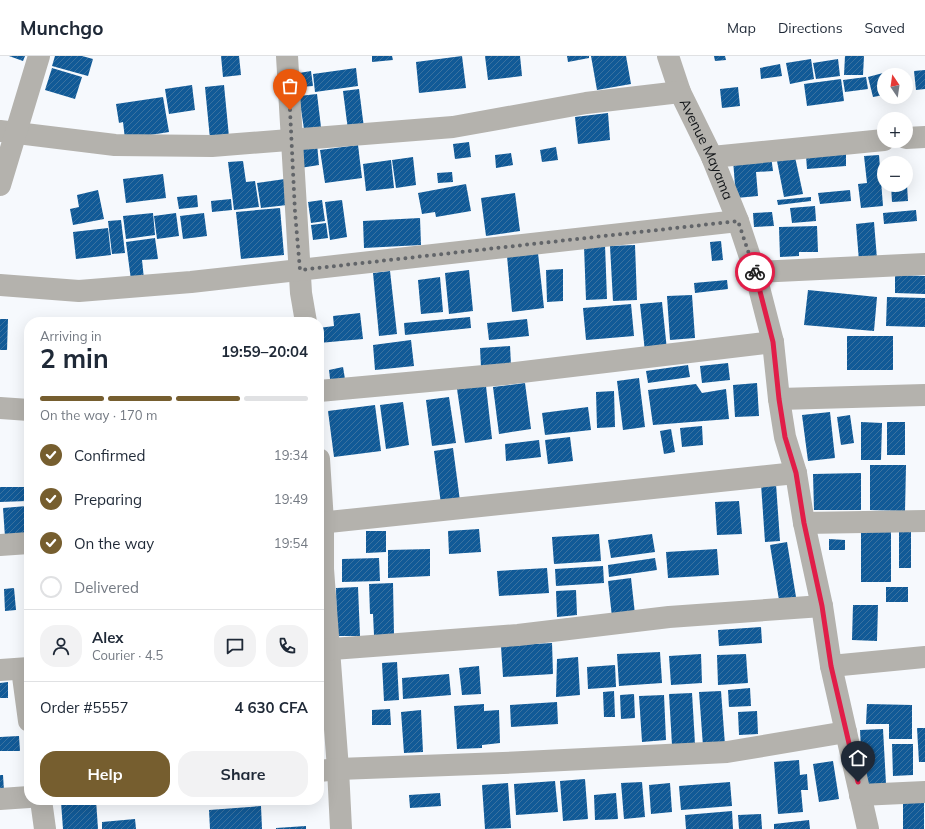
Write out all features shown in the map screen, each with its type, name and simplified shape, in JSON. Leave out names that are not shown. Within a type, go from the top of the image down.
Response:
[{"type":"street","points":[[0,185],[8,132],[39,56]]},
{"type":"street","points":[[287,56],[300,270],[300,293],[305,317]]},
{"type":"street","name":"Avenue Mayama","points":[[668,56],[680,92],[712,157],[738,221],[755,272],[773,342],[785,437],[796,473],[804,523],[822,606],[831,666],[868,829]]},
{"type":"street","points":[[8,132],[115,145],[212,146],[453,127],[586,103],[680,92]]},
{"type":"street","points":[[913,138],[925,137]]},
{"type":"street","points":[[712,157],[877,141]]},
{"type":"street","points":[[0,285],[78,291],[191,282],[738,221]]},
{"type":"street","points":[[755,272],[925,264]]},
{"type":"street","points":[[324,391],[506,374],[773,342]]},
{"type":"street","points":[[779,399],[925,395]]},
{"type":"street","points":[[0,408],[24,410]]},
{"type":"street","points":[[324,523],[796,473]]},
{"type":"street","points":[[804,523],[925,521]]},
{"type":"street","points":[[0,545],[24,543]]},
{"type":"street","points":[[341,829],[329,770],[324,650],[518,635],[669,617],[822,606]]},
{"type":"street","points":[[831,666],[925,657]]},
{"type":"street","points":[[0,670],[24,668]]},
{"type":"street","points":[[329,770],[727,752],[846,732]]},
{"type":"street","points":[[860,795],[925,792]]},
{"type":"street","points":[[0,799],[24,797]]},
{"type":"street","points":[[42,805],[45,829]]},
{"type":"building","points":[[9,56],[25,56],[23,61]]},
{"type":"building","points":[[55,56],[82,56],[93,59],[88,76],[52,66]]},
{"type":"building","points":[[221,56],[239,56],[241,75],[223,77]]},
{"type":"building","points":[[372,56],[392,56],[393,60],[372,62]]},
{"type":"building","points":[[462,56],[466,88],[419,93],[416,62]]},
{"type":"building","points":[[485,56],[520,56],[522,76],[488,80]]},
{"type":"building","points":[[567,56],[589,56],[589,58],[568,62]]},
{"type":"building","points":[[591,56],[626,56],[631,84],[597,90]]},
{"type":"building","points":[[714,56],[725,56],[726,60],[715,61]]},
{"type":"building","points":[[845,56],[864,56],[863,75],[844,75]]},
{"type":"building","points":[[811,59],[814,79],[790,84],[786,63]]},
{"type":"building","points":[[838,59],[840,76],[816,79],[813,63]]},
{"type":"building","points":[[780,64],[782,76],[761,79],[760,68]]},
{"type":"building","points":[[52,68],[82,77],[75,99],[45,90]]},
{"type":"building","points":[[356,68],[358,86],[315,92],[313,74]]},
{"type":"building","points":[[925,70],[925,89],[916,90],[914,71]]},
{"type":"building","points":[[311,71],[313,86],[300,87],[299,73]]},
{"type":"building","points":[[877,75],[877,96],[873,97],[868,77]]},
{"type":"building","points":[[866,77],[868,89],[845,92],[843,80]]},
{"type":"building","points":[[841,79],[844,101],[807,106],[804,84]]},
{"type":"building","points":[[192,85],[195,110],[169,114],[165,89]]},
{"type":"building","points":[[224,85],[229,137],[210,139],[205,87]]},
{"type":"building","points":[[738,87],[740,106],[722,108],[720,89]]},
{"type":"building","points":[[359,89],[364,128],[348,130],[343,91]]},
{"type":"building","points":[[317,94],[321,127],[304,129],[299,96]]},
{"type":"building","points":[[163,97],[169,132],[125,139],[123,122],[119,123],[116,104]]},
{"type":"building","points":[[608,113],[610,140],[578,144],[575,117]]},
{"type":"building","points":[[469,142],[471,157],[455,159],[453,144]]},
{"type":"building","points":[[317,144],[319,165],[300,168],[297,146]]},
{"type":"building","points":[[358,145],[362,178],[325,183],[320,150]]},
{"type":"building","points":[[556,147],[558,160],[542,162],[540,150]]},
{"type":"building","points":[[511,153],[513,165],[496,168],[495,155]]},
{"type":"building","points":[[846,153],[846,166],[807,169],[806,156]]},
{"type":"building","points":[[879,155],[877,156],[877,192],[882,192],[883,206],[861,208],[858,184],[867,183],[864,156]]},
{"type":"building","points":[[771,156],[773,171],[756,172],[758,196],[736,198],[733,160]]},
{"type":"building","points":[[413,157],[416,185],[396,188],[392,160]]},
{"type":"building","points":[[795,157],[803,194],[784,197],[777,161]]},
{"type":"building","points":[[391,160],[394,188],[366,191],[363,164]]},
{"type":"building","points":[[243,161],[246,182],[255,181],[259,207],[234,210],[228,162]]},
{"type":"building","points":[[452,172],[453,182],[438,183],[437,173]]},
{"type":"building","points":[[163,174],[166,198],[126,203],[123,179]]},
{"type":"building","points":[[285,179],[287,205],[261,208],[257,183]]},
{"type":"building","points":[[466,184],[471,211],[436,217],[435,212],[422,214],[418,193]]},
{"type":"building","points":[[98,190],[104,219],[73,225],[70,209],[79,207],[77,195]]},
{"type":"building","points":[[850,190],[851,201],[820,204],[818,193]]},
{"type":"building","points":[[891,192],[907,192],[908,201],[892,202]]},
{"type":"building","points":[[515,193],[520,231],[486,236],[481,198]]},
{"type":"building","points":[[197,195],[198,207],[179,209],[177,197]]},
{"type":"building","points":[[811,197],[811,201],[778,205],[777,200]]},
{"type":"building","points":[[231,199],[232,210],[212,212],[211,201]]},
{"type":"building","points":[[322,200],[325,221],[311,223],[308,202]]},
{"type":"building","points":[[342,200],[347,237],[330,240],[325,202]]},
{"type":"building","points":[[815,206],[816,221],[792,223],[790,208]]},
{"type":"building","points":[[280,208],[284,255],[241,259],[236,212]]},
{"type":"building","points":[[916,210],[917,221],[884,224],[883,213]]},
{"type":"building","points":[[772,212],[774,226],[754,227],[753,213]]},
{"type":"building","points":[[153,213],[155,235],[126,239],[123,216]]},
{"type":"building","points":[[176,213],[179,236],[157,239],[154,216]]},
{"type":"building","points":[[204,213],[207,236],[183,239],[180,216]]},
{"type":"building","points":[[420,218],[421,245],[364,248],[363,221]]},
{"type":"building","points":[[121,220],[125,253],[112,254],[108,221]]},
{"type":"building","points":[[874,222],[877,259],[859,261],[856,224]]},
{"type":"building","points":[[326,223],[328,238],[313,240],[311,225]]},
{"type":"building","points":[[817,226],[818,252],[799,252],[799,256],[780,257],[779,227]]},
{"type":"building","points":[[108,228],[111,255],[76,259],[73,232]]},
{"type":"building","points":[[155,238],[158,259],[142,260],[144,279],[131,280],[126,242]]},
{"type":"building","points":[[721,241],[723,260],[712,261],[710,242]]},
{"type":"building","points":[[605,245],[607,299],[586,300],[584,246]]},
{"type":"building","points":[[635,245],[637,300],[613,301],[610,246]]},
{"type":"building","points":[[538,253],[544,308],[512,312],[507,256]]},
{"type":"building","points":[[563,269],[563,301],[547,302],[546,270]]},
{"type":"building","points":[[469,270],[473,311],[449,314],[445,273]]},
{"type":"building","points":[[390,271],[397,334],[379,336],[373,273]]},
{"type":"building","points":[[895,275],[925,276],[925,294],[895,293]]},
{"type":"building","points":[[440,277],[443,312],[421,314],[418,280]]},
{"type":"building","points":[[727,280],[728,289],[695,293],[694,283]]},
{"type":"building","points":[[808,290],[877,297],[874,331],[804,325]]},
{"type":"building","points":[[692,295],[695,338],[670,340],[667,296]]},
{"type":"building","points":[[887,297],[925,298],[925,327],[886,326]]},
{"type":"building","points":[[662,302],[667,350],[645,352],[640,304]]},
{"type":"building","points":[[631,304],[634,336],[586,340],[583,308]]},
{"type":"building","points":[[360,313],[363,339],[324,343],[324,327],[334,326],[333,316]]},
{"type":"building","points":[[470,317],[471,328],[405,335],[404,323]]},
{"type":"building","points":[[0,319],[8,319],[7,350],[0,350]]},
{"type":"building","points":[[527,319],[529,336],[489,340],[487,323]]},
{"type":"building","points":[[847,336],[893,336],[893,370],[847,370]]},
{"type":"building","points":[[411,340],[414,366],[375,370],[373,345]]},
{"type":"building","points":[[510,346],[511,365],[481,367],[480,348]]},
{"type":"building","points":[[728,363],[730,380],[702,383],[700,366]]},
{"type":"building","points":[[688,365],[690,377],[648,383],[646,371]]},
{"type":"building","points":[[343,367],[346,385],[331,387],[329,370]]},
{"type":"building","points":[[639,378],[645,427],[623,430],[617,381]]},
{"type":"building","points":[[525,383],[531,429],[499,434],[493,387]]},
{"type":"building","points":[[757,383],[759,416],[735,417],[733,385]]},
{"type":"building","points":[[696,384],[702,393],[726,389],[729,419],[653,425],[648,390]]},
{"type":"building","points":[[486,386],[492,439],[465,443],[457,389]]},
{"type":"building","points":[[614,391],[615,427],[597,428],[596,392]]},
{"type":"building","points":[[449,397],[456,443],[432,446],[426,400]]},
{"type":"building","points":[[403,402],[409,445],[386,449],[380,405]]},
{"type":"building","points":[[375,405],[381,451],[334,457],[328,411]]},
{"type":"building","points":[[588,407],[591,430],[545,435],[542,413]]},
{"type":"building","points":[[830,412],[835,458],[808,461],[802,415]]},
{"type":"building","points":[[850,415],[854,443],[841,445],[837,417]]},
{"type":"building","points":[[861,422],[882,423],[881,460],[861,460]]},
{"type":"building","points":[[887,422],[905,422],[905,455],[887,455]]},
{"type":"building","points":[[702,426],[703,445],[682,447],[680,428]]},
{"type":"building","points":[[671,429],[675,452],[664,454],[660,431]]},
{"type":"building","points":[[570,437],[573,461],[548,464],[545,440]]},
{"type":"building","points":[[539,440],[541,457],[506,461],[505,444]]},
{"type":"building","points":[[453,448],[460,501],[441,504],[434,451]]},
{"type":"building","points":[[870,465],[906,465],[905,511],[870,510]]},
{"type":"building","points":[[861,473],[861,510],[814,510],[813,474]]},
{"type":"building","points":[[761,484],[776,484],[780,541],[765,542]]},
{"type":"building","points":[[0,487],[24,487],[24,501],[0,502]]},
{"type":"building","points":[[739,501],[742,534],[717,535],[715,502]]},
{"type":"building","points":[[24,506],[24,535],[5,537],[3,508]]},
{"type":"building","points":[[479,529],[481,552],[449,554],[448,531]]},
{"type":"building","points":[[366,531],[386,531],[386,552],[366,553]]},
{"type":"building","points":[[861,532],[891,532],[891,582],[861,582]]},
{"type":"building","points":[[899,532],[911,532],[911,568],[899,568]]},
{"type":"building","points":[[599,534],[601,561],[554,564],[552,537]]},
{"type":"building","points":[[652,534],[655,552],[611,558],[608,540]]},
{"type":"building","points":[[829,539],[845,540],[845,550],[829,550]]},
{"type":"building","points":[[787,542],[796,597],[779,600],[770,545]]},
{"type":"building","points":[[430,549],[430,576],[388,578],[388,550]]},
{"type":"building","points":[[717,549],[719,575],[668,578],[666,552]]},
{"type":"building","points":[[379,558],[380,581],[342,582],[342,559]]},
{"type":"building","points":[[655,558],[657,570],[609,577],[608,565]]},
{"type":"building","points":[[603,566],[604,583],[556,586],[555,569]]},
{"type":"building","points":[[547,568],[549,593],[499,596],[497,571]]},
{"type":"building","points":[[631,578],[635,614],[612,617],[608,581]]},
{"type":"building","points":[[393,583],[394,635],[374,635],[373,614],[370,614],[369,584]]},
{"type":"building","points":[[358,587],[360,636],[337,636],[336,588]]},
{"type":"building","points":[[886,587],[908,587],[908,602],[886,602]]},
{"type":"building","points":[[14,588],[16,610],[5,611],[4,589]]},
{"type":"building","points":[[576,590],[577,615],[557,617],[556,591]]},
{"type":"building","points":[[853,605],[878,605],[877,641],[852,640]]},
{"type":"building","points":[[761,627],[762,643],[719,646],[718,630]]},
{"type":"building","points":[[552,643],[553,674],[503,677],[501,646]]},
{"type":"building","points":[[660,652],[662,683],[619,686],[617,654]]},
{"type":"building","points":[[701,654],[702,683],[671,685],[669,656]]},
{"type":"building","points":[[746,654],[748,683],[718,685],[717,655]]},
{"type":"building","points":[[578,657],[580,695],[556,697],[557,659]]},
{"type":"building","points":[[397,662],[399,700],[384,701],[382,663]]},
{"type":"building","points":[[615,665],[616,687],[588,689],[587,667]]},
{"type":"building","points":[[479,666],[481,694],[462,695],[459,668]]},
{"type":"building","points":[[449,674],[451,695],[403,699],[402,678]]},
{"type":"building","points":[[8,682],[8,698],[0,698],[0,683]]},
{"type":"building","points":[[750,688],[751,706],[729,707],[728,690]]},
{"type":"building","points":[[614,691],[615,717],[604,717],[603,692]]},
{"type":"building","points":[[721,691],[725,745],[703,746],[699,692]]},
{"type":"building","points":[[692,693],[695,744],[672,745],[669,694]]},
{"type":"building","points":[[634,694],[635,718],[621,719],[620,695]]},
{"type":"building","points":[[664,695],[666,740],[642,742],[639,696]]},
{"type":"building","points":[[557,702],[558,724],[511,727],[510,705]]},
{"type":"building","points":[[484,704],[484,711],[499,710],[500,743],[482,745],[482,748],[457,749],[454,706]]},
{"type":"building","points":[[867,704],[912,705],[912,739],[889,739],[889,724],[866,724]]},
{"type":"building","points":[[390,709],[391,725],[372,725],[372,710]]},
{"type":"building","points":[[421,710],[423,752],[404,753],[401,712]]},
{"type":"building","points":[[757,711],[758,734],[739,735],[738,712]]},
{"type":"building","points":[[917,728],[925,728],[925,762],[919,762]]},
{"type":"building","points":[[883,729],[886,784],[863,785],[860,730]]},
{"type":"building","points":[[19,736],[20,751],[0,751],[0,737]]},
{"type":"building","points":[[892,744],[913,744],[913,775],[893,776]]},
{"type":"building","points":[[799,760],[800,775],[807,774],[808,790],[801,790],[803,812],[778,814],[774,762]]},
{"type":"building","points":[[833,761],[839,799],[819,802],[813,764]]},
{"type":"building","points":[[0,775],[3,775],[4,791],[0,792]]},
{"type":"building","points":[[585,779],[588,819],[563,821],[560,781]]},
{"type":"building","points":[[555,781],[558,812],[516,815],[514,784]]},
{"type":"building","points":[[642,782],[645,817],[624,819],[621,783]]},
{"type":"building","points":[[730,782],[732,806],[681,810],[679,786]]},
{"type":"building","points":[[508,783],[511,828],[485,829],[482,785]]},
{"type":"building","points":[[670,783],[672,812],[651,814],[649,785]]},
{"type":"building","points":[[440,793],[441,806],[410,808],[409,795]]},
{"type":"building","points":[[616,793],[618,819],[595,820],[594,795]]},
{"type":"building","points":[[903,800],[924,800],[924,829],[903,829]]},
{"type":"building","points":[[61,805],[96,805],[98,829],[63,829]]},
{"type":"building","points":[[261,806],[262,829],[210,829],[209,810]]},
{"type":"building","points":[[732,811],[733,829],[686,829],[685,815]]},
{"type":"building","points":[[761,814],[762,829],[739,829],[738,815]]},
{"type":"building","points":[[135,819],[136,829],[102,829],[102,822]]},
{"type":"building","points":[[809,820],[810,829],[774,829],[774,824]]},
{"type":"building","points":[[306,826],[306,829],[276,829],[276,828]]},
{"type":"way so far","points":[[290,110],[295,212],[300,270],[738,221],[755,272]]},
{"type":"route","points":[[755,272],[773,342],[785,437],[796,473],[804,523],[822,606],[836,692],[858,782]]}]
